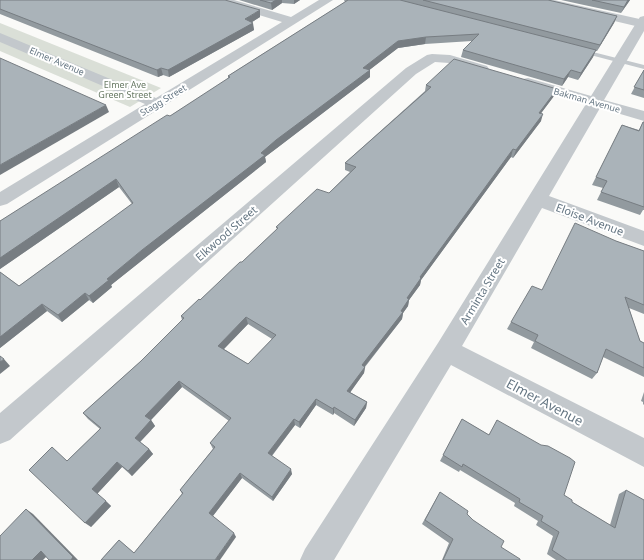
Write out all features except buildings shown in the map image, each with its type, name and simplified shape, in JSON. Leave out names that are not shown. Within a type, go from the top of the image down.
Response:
[{"type":"street","points":[[221,0],[292,21]]},
{"type":"street","name":"Stagg Street","points":[[0,200],[327,0]]},
{"type":"street","points":[[538,0],[643,23]]},
{"type":"street","name":"Arminta Street","points":[[316,560],[447,350],[643,23]]},
{"type":"street","name":"Elmer Avenue","points":[[0,37],[157,104]]},
{"type":"street","name":"Elkwood Street","points":[[0,431],[411,71],[432,58],[450,59],[498,73]]},
{"type":"street","name":"Bakman Avenue","points":[[513,78],[644,116]]},
{"type":"street","name":"Eloise Avenue","points":[[537,199],[644,239]]},
{"type":"street","name":"Elmer Avenue","points":[[447,350],[644,453]]},
{"type":"lane","points":[[574,49],[644,67]]},
{"type":"green space","name":"Elmer Ave Green Street","points":[[0,23],[161,88],[130,107],[0,51]]}]
